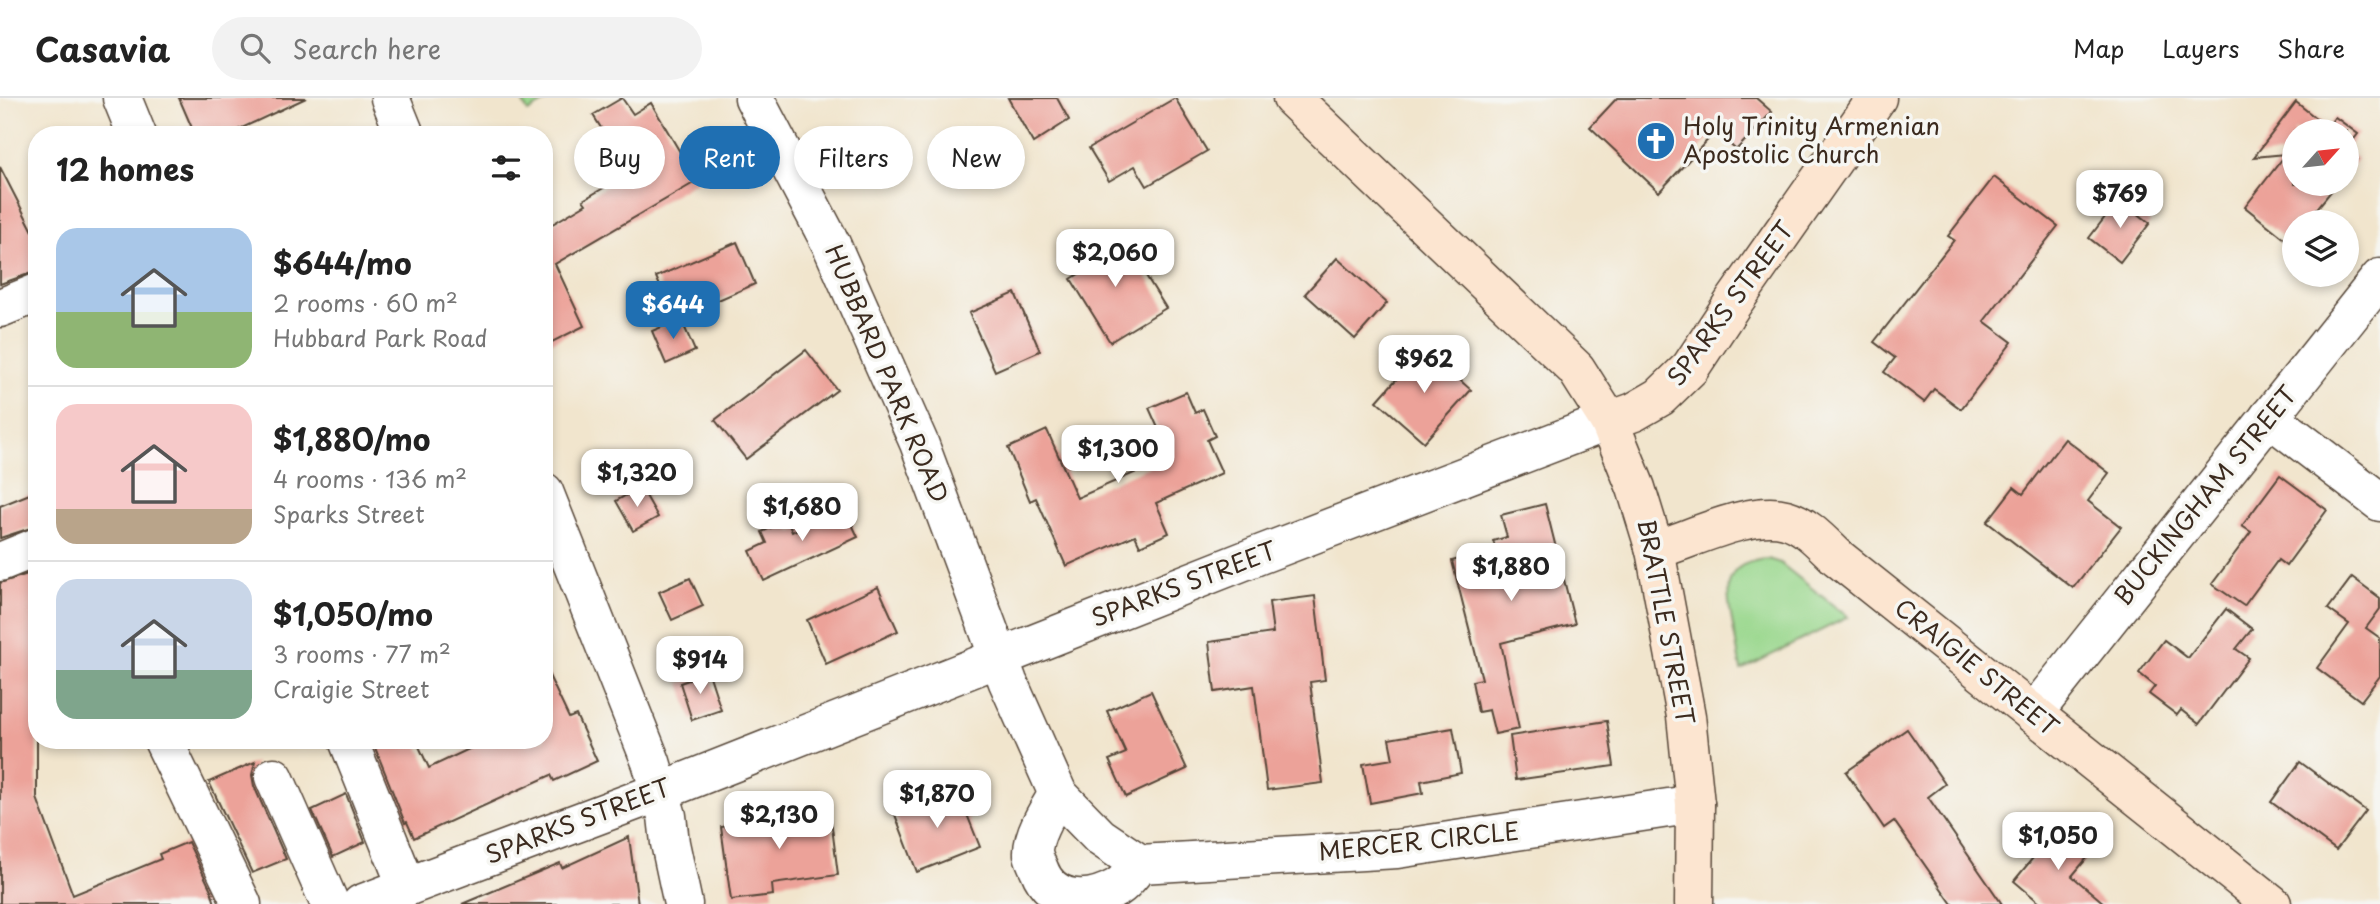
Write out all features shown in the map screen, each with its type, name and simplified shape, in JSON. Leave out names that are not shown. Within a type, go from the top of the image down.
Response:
[{"type":"main road","name":"BRATTLE STREET","points":[[1292,98],[1576,369],[1609,421],[1636,488],[1655,550],[1682,692],[1695,804],[1694,904]]},
{"type":"main road","name":"SPARKS STREET","points":[[1609,421],[1634,412],[1660,397],[1690,368],[1877,98]]},
{"type":"main road","name":"CRAIGIE STREET","points":[[1655,550],[1730,524],[1772,517],[1787,519],[1803,527],[1838,558],[2272,904]]},
{"type":"street","points":[[122,98],[133,126]]},
{"type":"street","points":[[390,98],[401,126]]},
{"type":"street","name":"HUBBARD PARK ROAD","points":[[754,98],[831,244],[919,443],[999,657]]},
{"type":"street","name":"BUCKINGHAM STREET","points":[[2033,714],[2380,278]]},
{"type":"street","points":[[0,309],[28,297]]},
{"type":"street","points":[[2269,417],[2380,502]]},
{"type":"street","name":"SPARKS STREET","points":[[361,904],[659,792],[1609,421]]},
{"type":"street","points":[[553,515],[651,762],[667,816],[682,904]]},
{"type":"street","points":[[0,562],[28,551]]},
{"type":"street","points":[[999,657],[1058,794],[1100,837],[1140,864],[1119,887],[1079,902],[1056,896],[1043,881],[1033,853],[1040,824],[1058,794]]},
{"type":"street","points":[[167,749],[242,904]]},
{"type":"street","points":[[352,749],[407,887]]},
{"type":"street","points":[[274,777],[330,904]]},
{"type":"street","name":"MERCER CIRCLE","points":[[1140,864],[1396,849],[1695,804]]},
{"type":"green space","points":[[520,98],[552,98],[528,112]]},
{"type":"green space","points":[[1768,559],[1780,563],[1848,617],[1741,670],[1728,597],[1731,578],[1743,565]]},
{"type":"building","points":[[179,98],[306,98],[246,126],[191,126]]},
{"type":"building","points":[[622,98],[633,114],[651,103],[665,126],[600,126],[593,115]]},
{"type":"building","points":[[1008,98],[1057,98],[1069,120],[1033,143]]},
{"type":"building","points":[[1175,98],[1207,151],[1147,186],[1135,166],[1109,181],[1089,148]]},
{"type":"building","name":"Holy Trinity Armenian Apostolic Church","points":[[1617,98],[1756,98],[1772,112],[1736,150],[1716,131],[1659,192],[1590,127]]},
{"type":"building","points":[[2296,102],[2317,119],[2283,119]]},
{"type":"building","points":[[2282,120],[2282,154],[2254,157]]},
{"type":"building","points":[[665,127],[679,150],[679,189],[683,189],[555,264],[584,326],[553,342],[553,224],[586,204],[583,200],[602,189],[665,189]]},
{"type":"building","points":[[2282,159],[2282,196],[2327,196],[2316,210],[2282,210],[2282,237],[2245,207]]},
{"type":"building","points":[[0,167],[28,221],[28,274],[0,284]]},
{"type":"building","points":[[1994,177],[2058,226],[1984,321],[2012,342],[1961,409],[1934,389],[1924,402],[1884,372],[1895,358],[1874,342],[1954,240],[1948,236]]},
{"type":"building","points":[[2119,199],[2150,223],[2120,262],[2089,238]]},
{"type":"building","points":[[1099,239],[1109,256],[1127,245],[1166,308],[1110,342],[1071,279],[1082,272],[1073,255]]},
{"type":"building","points":[[737,242],[755,284],[675,319],[656,277]]},
{"type":"building","points":[[1337,258],[1387,303],[1355,339],[1305,294]]},
{"type":"building","points":[[1015,293],[1040,351],[995,371],[969,313]]},
{"type":"building","points":[[681,319],[695,351],[666,364],[652,331]]},
{"type":"building","points":[[1424,348],[1471,390],[1424,442],[1377,401]]},
{"type":"building","points":[[806,350],[837,390],[746,459],[715,420]]},
{"type":"building","points":[[1186,392],[1195,413],[1203,409],[1215,436],[1207,440],[1222,473],[1156,503],[1169,533],[1140,546],[1135,535],[1066,566],[1036,498],[1030,501],[1008,448],[1047,430],[1077,498],[1171,457],[1149,408]]},
{"type":"building","points":[[2065,439],[2109,473],[2088,501],[2121,527],[2073,588],[1987,522],[2014,487],[2023,494]]},
{"type":"building","points":[[2280,475],[2327,510],[2286,566],[2278,560],[2244,606],[2212,584],[2251,532],[2242,526]]},
{"type":"building","points":[[641,487],[658,517],[633,531],[616,501]]},
{"type":"building","points":[[28,495],[28,529],[0,538],[0,506]]},
{"type":"building","points":[[1545,504],[1575,624],[1501,643],[1519,729],[1495,734],[1489,710],[1478,712],[1472,681],[1482,679],[1452,561],[1496,549],[1493,541],[1507,537],[1501,515]]},
{"type":"building","points":[[844,507],[858,537],[764,581],[750,551],[767,543],[762,532],[787,520],[792,532]]},
{"type":"building","points":[[28,574],[28,749],[37,749],[37,798],[73,895],[161,859],[159,854],[188,842],[215,904],[0,904],[0,583]]},
{"type":"building","points":[[2352,577],[2380,598],[2380,609],[2366,628],[2380,638],[2380,676],[2361,701],[2317,668],[2349,624],[2328,609]]},
{"type":"building","points":[[690,578],[703,606],[672,620],[659,592]]},
{"type":"building","points":[[878,587],[898,631],[826,664],[807,620]]},
{"type":"building","points":[[1315,596],[1325,680],[1310,682],[1323,783],[1267,790],[1254,686],[1215,692],[1209,642],[1273,633],[1269,602]]},
{"type":"building","points":[[2226,609],[2252,629],[2236,649],[2249,658],[2199,724],[2181,710],[2177,715],[2149,694],[2155,686],[2139,673],[2164,640],[2188,658]]},
{"type":"building","points":[[709,673],[721,710],[692,720],[680,683]]},
{"type":"building","points":[[553,684],[569,718],[576,715],[597,761],[554,781],[551,775],[414,838],[407,822],[405,823],[376,749],[420,749],[429,768],[469,749],[553,749]]},
{"type":"building","points":[[1151,691],[1187,769],[1126,797],[1109,760],[1126,753],[1107,711]]},
{"type":"building","points":[[1607,721],[1614,766],[1516,780],[1510,736]]},
{"type":"building","points":[[1453,728],[1461,773],[1421,781],[1423,793],[1370,803],[1363,764],[1393,759],[1389,739]]},
{"type":"building","points":[[1907,729],[1945,784],[1928,797],[2002,904],[1952,904],[1894,821],[1884,828],[1846,772]]},
{"type":"building","points":[[255,762],[252,775],[254,786],[286,859],[252,873],[209,782]]},
{"type":"building","points":[[2300,762],[2366,811],[2336,850],[2271,802]]},
{"type":"building","points":[[956,787],[980,847],[917,872],[894,812]]},
{"type":"building","points":[[346,794],[365,842],[333,857],[312,810]]},
{"type":"building","points":[[829,803],[838,875],[772,884],[773,895],[731,900],[721,827],[788,818],[786,809]]},
{"type":"building","points":[[2060,825],[2092,852],[2072,876],[2105,904],[2041,904],[2014,881]]},
{"type":"building","points":[[629,837],[638,904],[462,904],[560,863],[562,868]]},
{"type":"place","name":"Holy Trinity Armenian Apostolic Church","points":[[1656,141]]}]
